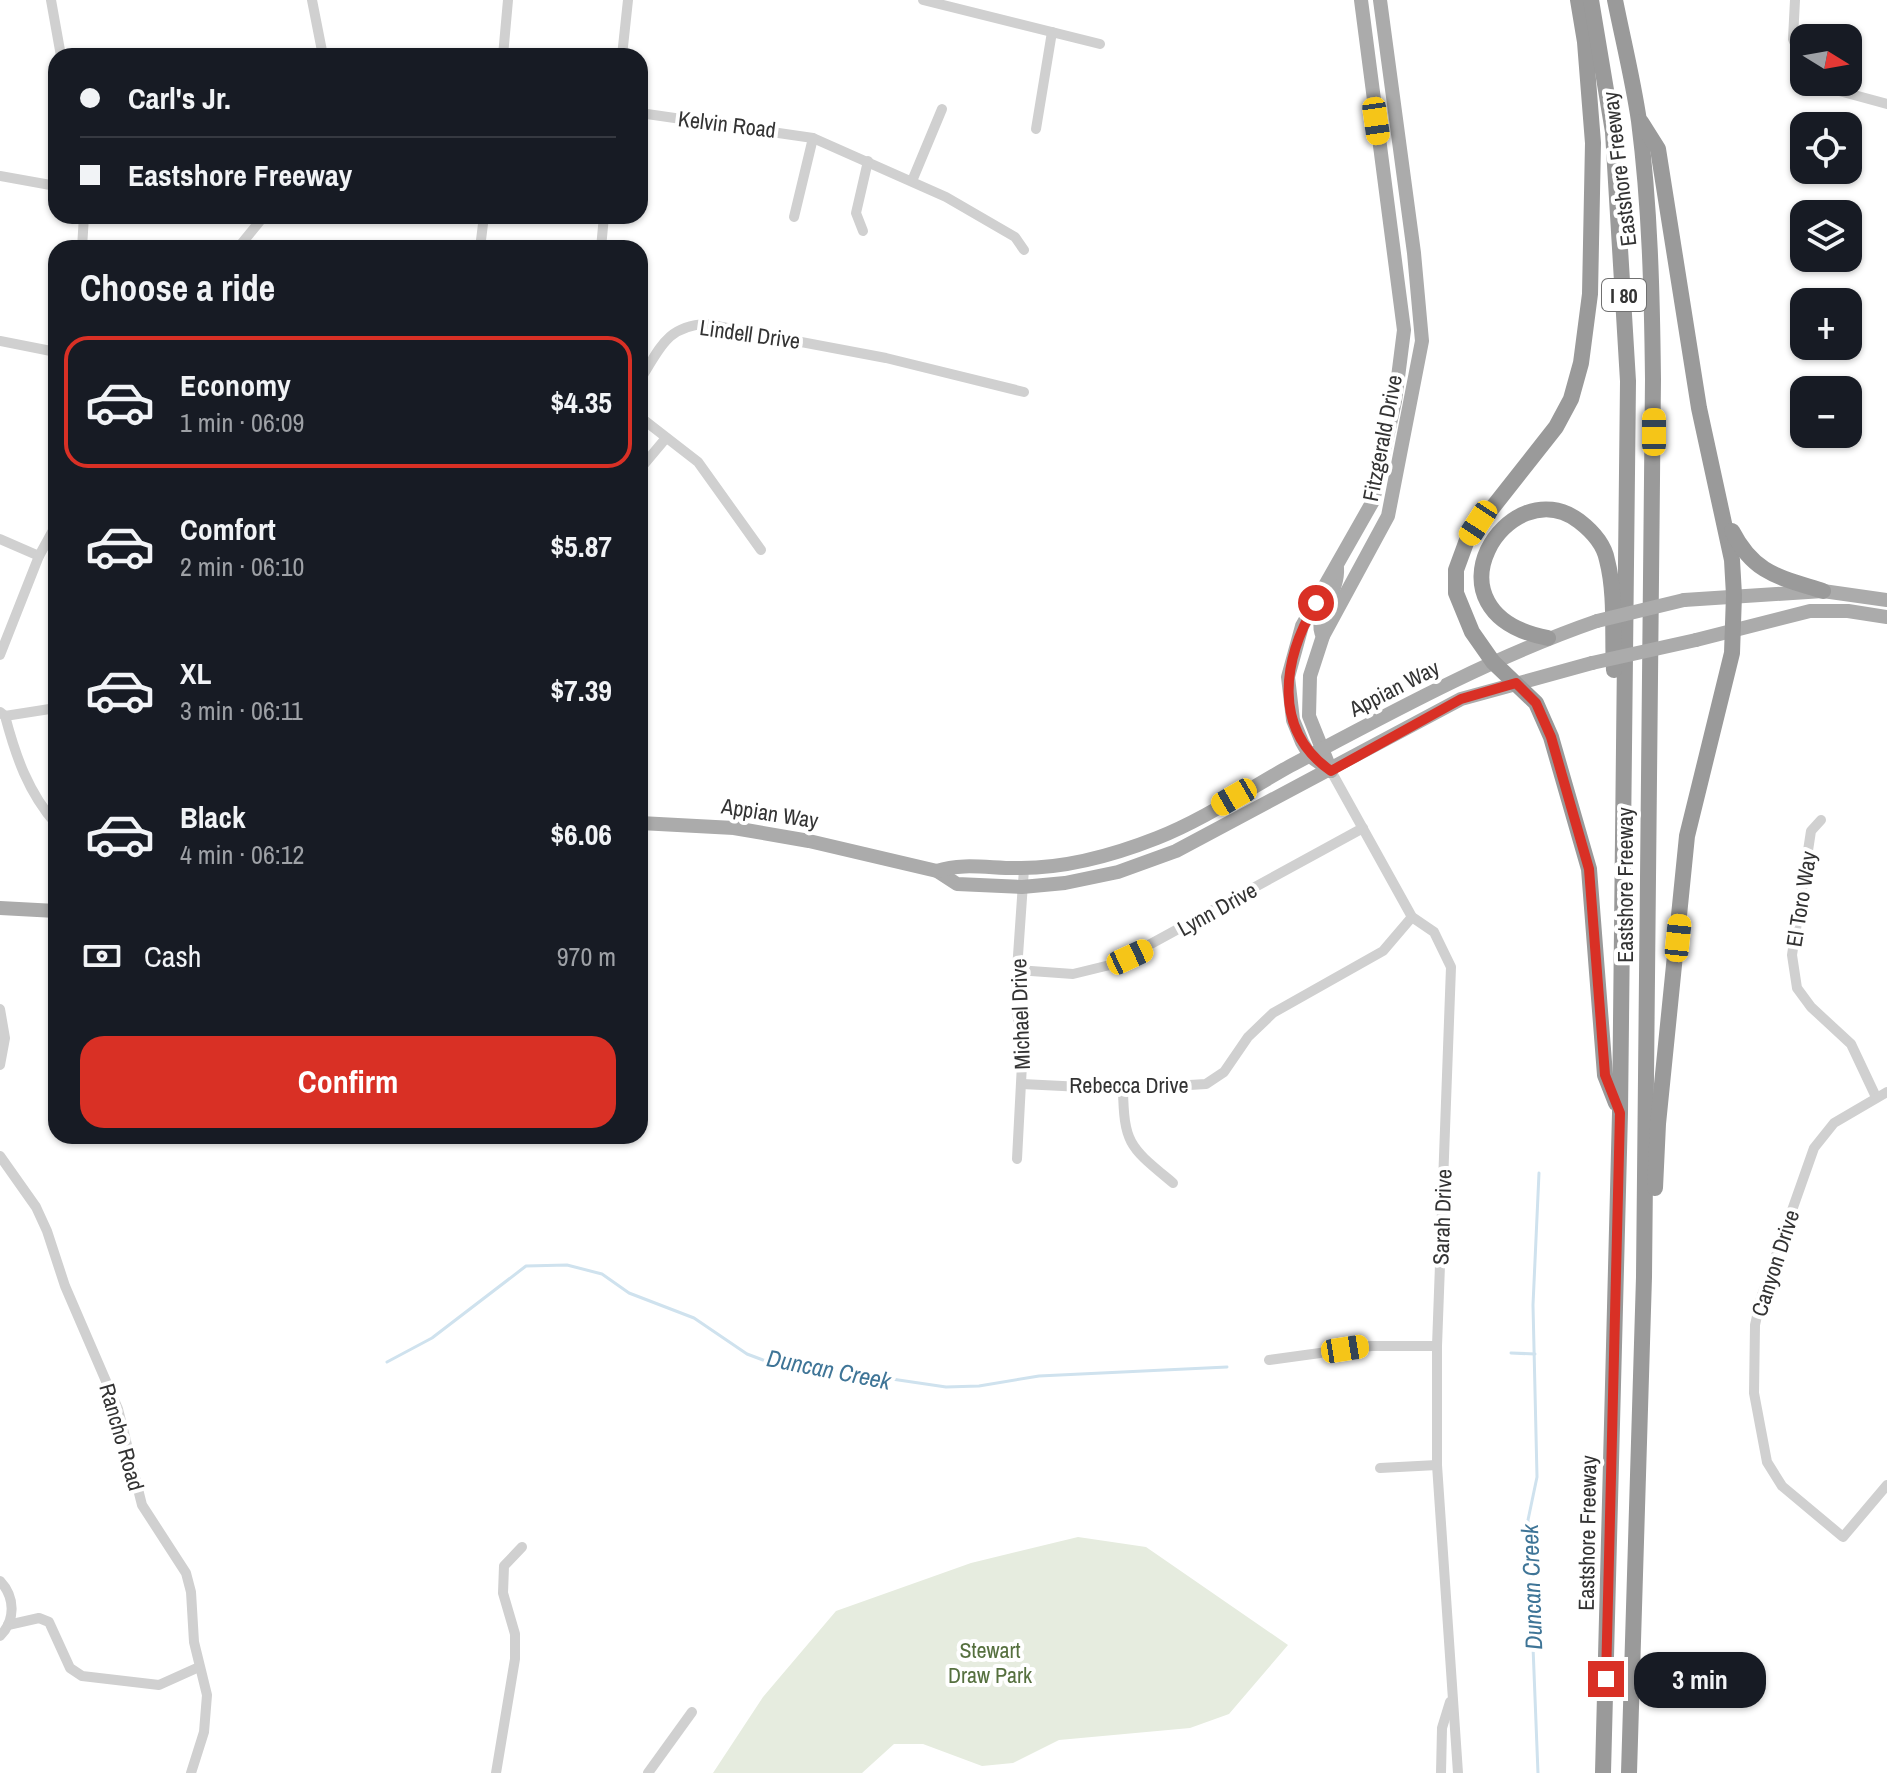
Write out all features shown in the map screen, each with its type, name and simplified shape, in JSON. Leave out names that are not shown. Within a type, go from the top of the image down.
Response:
[{"type":"highway","points":[[1578,0],[1585,42],[1593,143],[1590,294],[1581,363],[1571,399],[1556,427],[1467,540],[1456,570],[1456,593],[1461,609],[1493,662],[1536,703],[1551,737],[1589,869],[1605,1075],[1620,1113]]},
{"type":"highway","name":"Eastshore Freeway","points":[[1591,0],[1613,132],[1628,381],[1621,756],[1620,1113],[1603,1773]]},
{"type":"highway","name":"Eastshore Freeway","points":[[1615,0],[1638,117],[1651,241],[1653,379],[1644,1277],[1629,1773]]},
{"type":"highway","points":[[1638,117],[1658,149],[1717,494],[1732,560],[1734,595],[1734,633],[1687,836],[1658,1124],[1654,1244],[1644,1277]]},
{"type":"highway","points":[[1717,494],[1743,552],[1756,565],[1774,576],[1823,591]]},
{"type":"highway","points":[[1548,638],[1521,633],[1505,623],[1489,606],[1482,590],[1480,568],[1488,546],[1504,526],[1530,513],[1561,512],[1590,530],[1607,559],[1621,756]]},
{"type":"main road","name":"Fitzgerald Drive","points":[[1331,771],[1310,756],[1293,720],[1288,677],[1302,626],[1365,519],[1382,468],[1402,361],[1404,330],[1361,0]]},
{"type":"main road","name":"Fitzgerald Drive","points":[[1331,771],[1325,749],[1309,716],[1307,697],[1314,655],[1388,516],[1395,495],[1422,341],[1415,264],[1380,0]]},
{"type":"main road","points":[[1352,583],[1347,575],[1364,533],[1365,519]]},
{"type":"main road","points":[[1323,636],[1319,630],[1320,618],[1336,587],[1337,568]]},
{"type":"main road","name":"Appian Way","points":[[937,871],[954,865],[1024,869],[1092,859],[1161,837],[1493,662],[1597,621],[1684,600],[1734,595],[1823,591],[1887,600]]},
{"type":"main road","name":"Appian Way","points":[[648,823],[734,828],[798,838],[937,871],[957,884],[1022,887],[1095,877],[1176,851],[1461,699],[1592,663],[1734,633],[1810,611],[1848,611],[1887,617]]},
{"type":"main road","points":[[0,908],[48,911]]},
{"type":"street","points":[[51,0],[60,48]]},
{"type":"street","points":[[312,0],[321,48]]},
{"type":"street","points":[[504,48],[508,0]]},
{"type":"street","points":[[623,48],[628,0]]},
{"type":"street","points":[[923,0],[1100,44]]},
{"type":"street","points":[[1794,24],[1795,0]]},
{"type":"street","points":[[1036,129],[1052,32]]},
{"type":"street","points":[[1858,96],[1887,104]]},
{"type":"street","points":[[912,181],[942,109]]},
{"type":"street","name":"Kelvin Road","points":[[648,114],[813,138],[912,181],[1015,237],[1024,250]]},
{"type":"street","points":[[794,217],[813,138]]},
{"type":"street","points":[[863,231],[856,213],[868,161]]},
{"type":"street","points":[[0,176],[48,185]]},
{"type":"street","points":[[244,240],[258,224]]},
{"type":"street","name":"Lindell Drive","points":[[648,368],[671,333],[689,325],[755,331],[886,358],[1024,392]]},
{"type":"street","points":[[0,341],[48,350]]},
{"type":"street","points":[[648,423],[698,462],[761,550]]},
{"type":"street","points":[[648,459],[666,438]]},
{"type":"street","points":[[0,539],[39,556]]},
{"type":"street","points":[[0,655],[48,540]]},
{"type":"street","points":[[48,709],[3,714],[17,762],[39,805],[48,815]]},
{"type":"street","name":"Sarah Drive","points":[[1331,771],[1412,917],[1434,932],[1451,967],[1437,1346],[1437,1465],[1458,1773]]},
{"type":"street","name":"El Toro Way","points":[[1821,820],[1811,831],[1792,964],[1803,998],[1851,1044],[1876,1097]]},
{"type":"street","name":"Lynn Drive","points":[[1017,970],[1073,974],[1114,964],[1363,828]]},
{"type":"street","name":"Michael Drive","points":[[1017,1159],[1022,1084],[1017,970],[1024,869]]},
{"type":"street","name":"Rebecca Drive","points":[[1022,1084],[1123,1089],[1206,1084],[1224,1072],[1248,1037],[1273,1013],[1383,951],[1412,917]]},
{"type":"street","points":[[0,1009],[5,1038],[0,1065]]},
{"type":"street","points":[[1123,1089],[1124,1128],[1134,1150],[1173,1183]]},
{"type":"street","name":"Canyon Drive","points":[[1887,1092],[1834,1123],[1814,1148],[1761,1298],[1755,1325],[1754,1393],[1767,1462],[1782,1486],[1843,1537],[1887,1485]]},
{"type":"street","name":"Rancho Road","points":[[0,1156],[36,1207],[65,1286],[118,1409],[128,1462],[142,1505],[186,1573],[207,1712],[191,1773]]},
{"type":"street","points":[[1269,1360],[1371,1346],[1437,1346]]},
{"type":"street","points":[[1380,1468],[1437,1465]]},
{"type":"street","points":[[496,1773],[515,1659],[515,1634],[503,1593],[504,1566],[522,1547]]},
{"type":"street","points":[[0,1581],[12,1609],[8,1625],[0,1636]]},
{"type":"street","points":[[8,1625],[39,1618],[49,1622],[70,1668],[82,1676],[159,1685],[199,1667]]},
{"type":"street","name":"Sarah Drive","points":[[1441,1773],[1442,1728],[1451,1700]]},
{"type":"street","points":[[648,1773],[692,1712]]},
{"type":"green space","name":"Stewart Draw Park","points":[[1078,1537],[1146,1547],[1288,1645],[1229,1714],[1190,1728],[1059,1740],[1013,1763],[982,1766],[923,1744],[894,1744],[862,1773],[713,1773],[763,1697],[836,1611],[971,1563]]},
{"type":"waterway","name":"Duncan Creek","points":[[1538,1773],[1528,1520],[1537,1477],[1533,1305],[1539,1173]]},
{"type":"waterway","name":"Duncan Creek","points":[[387,1362],[432,1338],[526,1266],[567,1265],[602,1274],[629,1293],[694,1318],[747,1354],[763,1360],[946,1387],[979,1386],[1039,1376],[1227,1367]]},
{"type":"waterway","name":"Duncan Creek","points":[[1511,1353],[1535,1354]]},
{"type":"route","points":[[1316,603],[1302,626],[1288,677],[1293,720],[1310,756],[1331,771],[1461,699],[1516,683],[1536,703],[1551,737],[1589,869],[1595,906],[1605,1075],[1620,1113],[1606,1679]]}]
